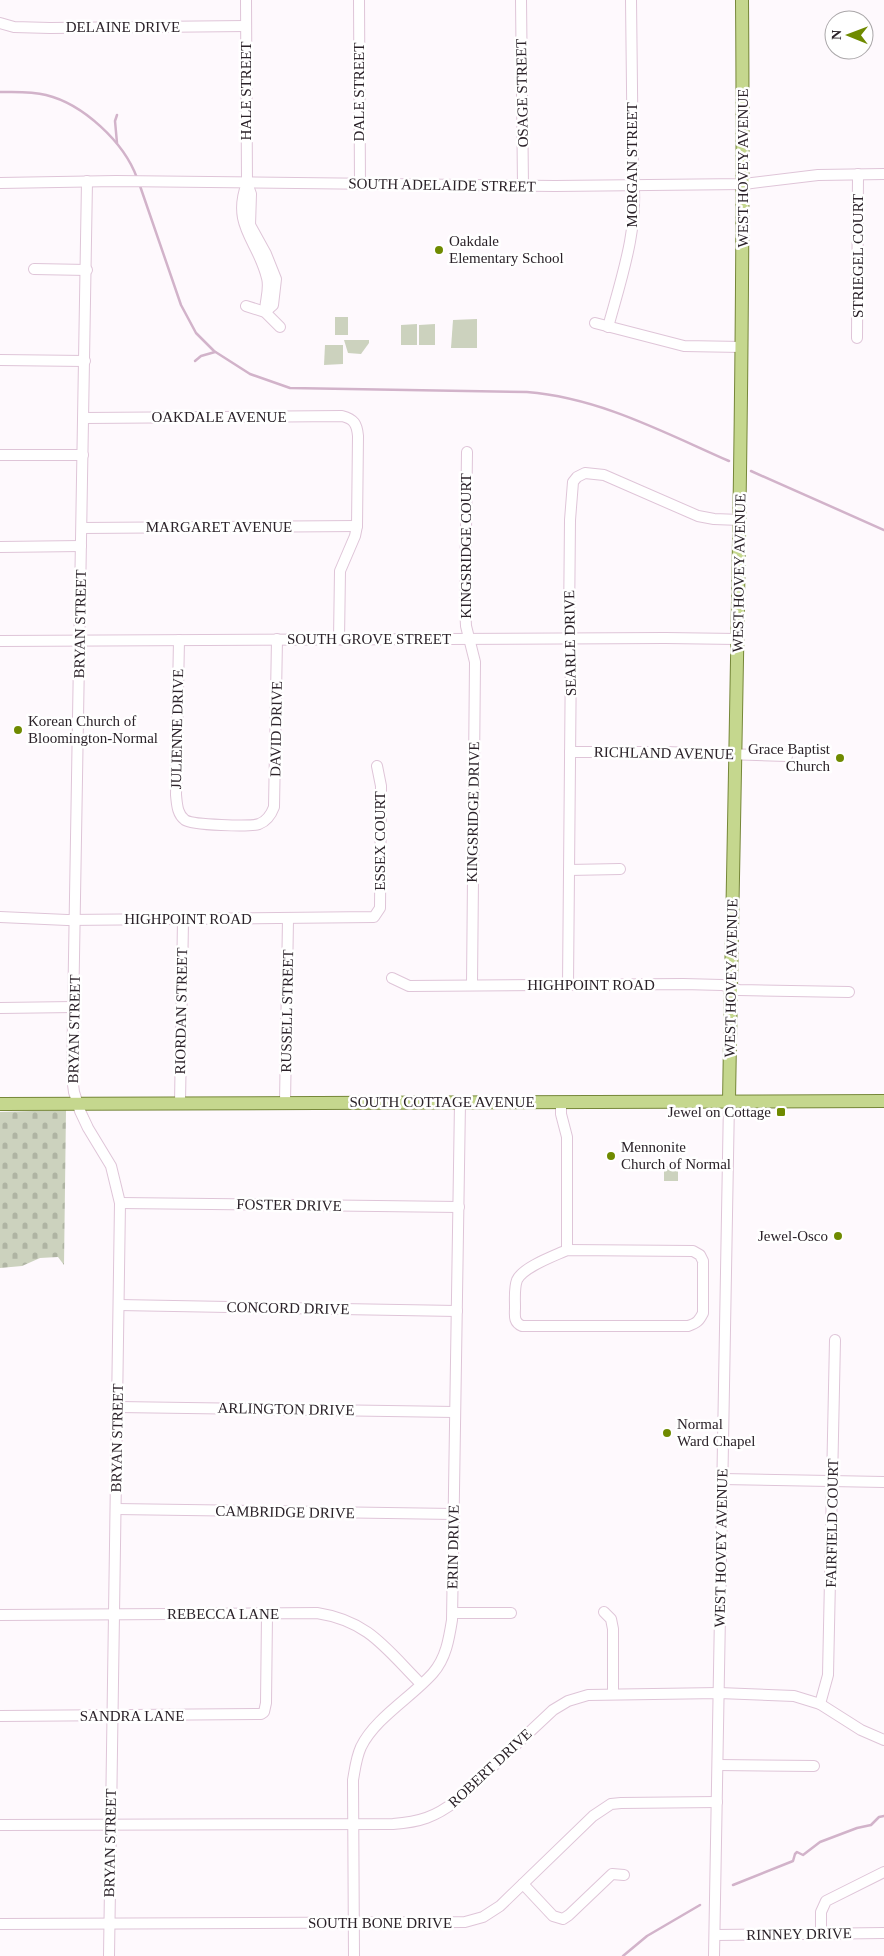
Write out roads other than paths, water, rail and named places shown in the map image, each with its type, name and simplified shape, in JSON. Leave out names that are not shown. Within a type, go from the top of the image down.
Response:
[{"type":"main road","name":"WEST HOVEY AVENUE","points":[[729,1101],[737,754],[744,184],[742,0]]},
{"type":"main road","name":"SOUTH COTTAGE AVENUE","points":[[0,1104],[884,1101]]},
{"type":"street","name":"HALE STREET","points":[[246,0],[246,183],[250,194],[250,225],[267,268],[276,280],[273,305],[265,312]]},
{"type":"street","name":"DALE STREET","points":[[359,0],[360,184]]},
{"type":"street","name":"OSAGE STREET","points":[[521,0],[523,186]]},
{"type":"street","name":"MORGAN STREET","points":[[608,327],[628,257],[635,197],[631,0]]},
{"type":"street","name":"DELAINE DRIVE","points":[[0,24],[14,27],[50,28],[246,26]]},
{"type":"street","name":"STRIEGEL COURT","points":[[857,338],[858,174]]},
{"type":"street","name":"SOUTH ADELAIDE STREET","points":[[0,183],[87,181],[523,186],[744,184],[818,175],[884,174]]},
{"type":"street","name":"BRYAN STREET","points":[[87,181],[72,1077],[78,1104],[88,1128],[110,1166],[117,1185],[120,1203],[109,1956]]},
{"type":"street","points":[[34,269],[87,270]]},
{"type":"street","points":[[246,306],[265,312],[280,327]]},
{"type":"street","points":[[595,324],[684,346],[742,347]]},
{"type":"street","points":[[0,360],[85,360]]},
{"type":"street","name":"OAKDALE AVENUE","points":[[84,418],[342,416],[353,421],[358,428],[357,526]]},
{"type":"street","name":"KINGSRIDGE COURT","points":[[466,452],[465,606],[466,626],[470,639]]},
{"type":"street","points":[[0,455],[83,455]]},
{"type":"street","name":"SEARLE DRIVE","points":[[568,984],[571,488],[577,477],[592,472],[604,475],[698,516],[740,520]]},
{"type":"street","points":[[339,639],[340,571],[355,536],[357,526]]},
{"type":"street","name":"MARGARET AVENUE","points":[[82,528],[357,526]]},
{"type":"street","points":[[0,547],[82,546]]},
{"type":"street","name":"DAVID DRIVE","points":[[182,817],[197,824],[255,825],[268,818],[274,807],[277,639]]},
{"type":"street","name":"KINGSRIDGE DRIVE","points":[[470,639],[475,662],[472,985]]},
{"type":"street","name":"SOUTH GROVE STREET","points":[[0,640],[737,639]]},
{"type":"street","name":"JULIENNE DRIVE","points":[[179,640],[176,795],[178,809],[182,817]]},
{"type":"street","name":"RICHLAND AVENUE","points":[[570,752],[665,752],[787,756]]},
{"type":"street","name":"ESSEX COURT","points":[[376,916],[380,908],[381,795],[377,766]]},
{"type":"street","points":[[569,870],[620,869]]},
{"type":"street","name":"HIGHPOINT ROAD","points":[[0,917],[76,920],[182,920],[369,918],[376,916]]},
{"type":"street","name":"RUSSELL STREET","points":[[285,1103],[288,919]]},
{"type":"street","name":"RIORDAN STREET","points":[[180,1103],[182,920]]},
{"type":"street","name":"HIGHPOINT ROAD","points":[[392,978],[409,986],[722,985],[742,990],[849,992]]},
{"type":"street","points":[[0,1008],[74,1007]]},
{"type":"street","name":"WEST HOVEY AVENUE","points":[[714,1956],[729,1101]]},
{"type":"street","name":"ERIN DRIVE","points":[[354,1956],[353,1780],[355,1766],[362,1746],[378,1725],[434,1672],[446,1652],[453,1613],[460,1102]]},
{"type":"street","points":[[560,1102],[567,1137],[567,1250]]},
{"type":"street","name":"FOSTER DRIVE","points":[[120,1203],[459,1208]]},
{"type":"street","points":[[567,1250],[670,1250],[697,1252],[703,1261],[702,1313],[700,1319],[696,1324],[688,1326],[519,1325],[515,1317],[515,1286],[518,1279],[526,1270],[567,1250]]},
{"type":"street","name":"CONCORD DRIVE","points":[[119,1305],[457,1311]]},
{"type":"street","name":"FAIRFIELD COURT","points":[[820,1704],[828,1675],[834,1340]]},
{"type":"street","name":"ARLINGTON DRIVE","points":[[118,1407],[455,1412]]},
{"type":"street","points":[[722,1478],[884,1482]]},
{"type":"street","name":"CAMBRIDGE DRIVE","points":[[116,1508],[454,1514]]},
{"type":"street","points":[[604,1612],[611,1619],[613,1629],[613,1694]]},
{"type":"street","points":[[453,1613],[511,1613]]},
{"type":"street","name":"REBECCA LANE","points":[[0,1615],[317,1614],[334,1616],[366,1630],[421,1684]]},
{"type":"street","name":"SANDRA LANE","points":[[0,1716],[254,1715],[264,1712],[266,1703],[267,1615]]},
{"type":"street","name":"ROBERT DRIVE","points":[[0,1825],[405,1824],[430,1818],[456,1801],[553,1710],[578,1698],[613,1694],[784,1694],[820,1704],[861,1730],[884,1740]]},
{"type":"street","points":[[718,1765],[814,1766]]},
{"type":"street","name":"SOUTH BONE DRIVE","points":[[0,1924],[455,1923],[474,1920],[491,1912],[594,1816],[611,1804],[717,1802]]},
{"type":"street","points":[[821,1934],[821,1912],[826,1900],[884,1872]]},
{"type":"street","points":[[522,1884],[553,1916],[562,1919],[569,1915],[612,1874],[624,1875]]},
{"type":"street","name":"RINNEY DRIVE","points":[[715,1935],[884,1933]]},
{"type":"waterway","points":[[0,92],[46,95],[74,107],[88,116],[112,138],[131,164],[137,178]]},
{"type":"waterway","points":[[117,115],[115,121],[117,143]]},
{"type":"waterway","points":[[139,183],[181,305],[196,333],[214,351],[250,374],[290,388],[527,392],[554,395],[580,401],[631,418],[729,461]]},
{"type":"waterway","points":[[195,361],[201,356],[215,352]]},
{"type":"waterway","points":[[751,471],[884,530]]},
{"type":"waterway","points":[[733,1885],[793,1861],[797,1852],[803,1855],[820,1842],[857,1828],[871,1825],[879,1817],[884,1816]]},
{"type":"waterway","points":[[623,1956],[647,1936],[700,1905]]},
{"type":"place","name":"Oakdale Elementary School","points":[[439,250]]},
{"type":"place","name":"Korean Church of Bloomington-Normal","points":[[18,730]]},
{"type":"place","name":"Grace Baptist Church","points":[[840,758]]},
{"type":"place","name":"Jewel on Cottage","points":[[781,1112]]},
{"type":"place","name":"Mennonite Church of Normal","points":[[611,1156]]},
{"type":"place","name":"Jewel-Osco","points":[[838,1236]]},
{"type":"place","name":"Normal Ward Chapel","points":[[667,1433]]}]
